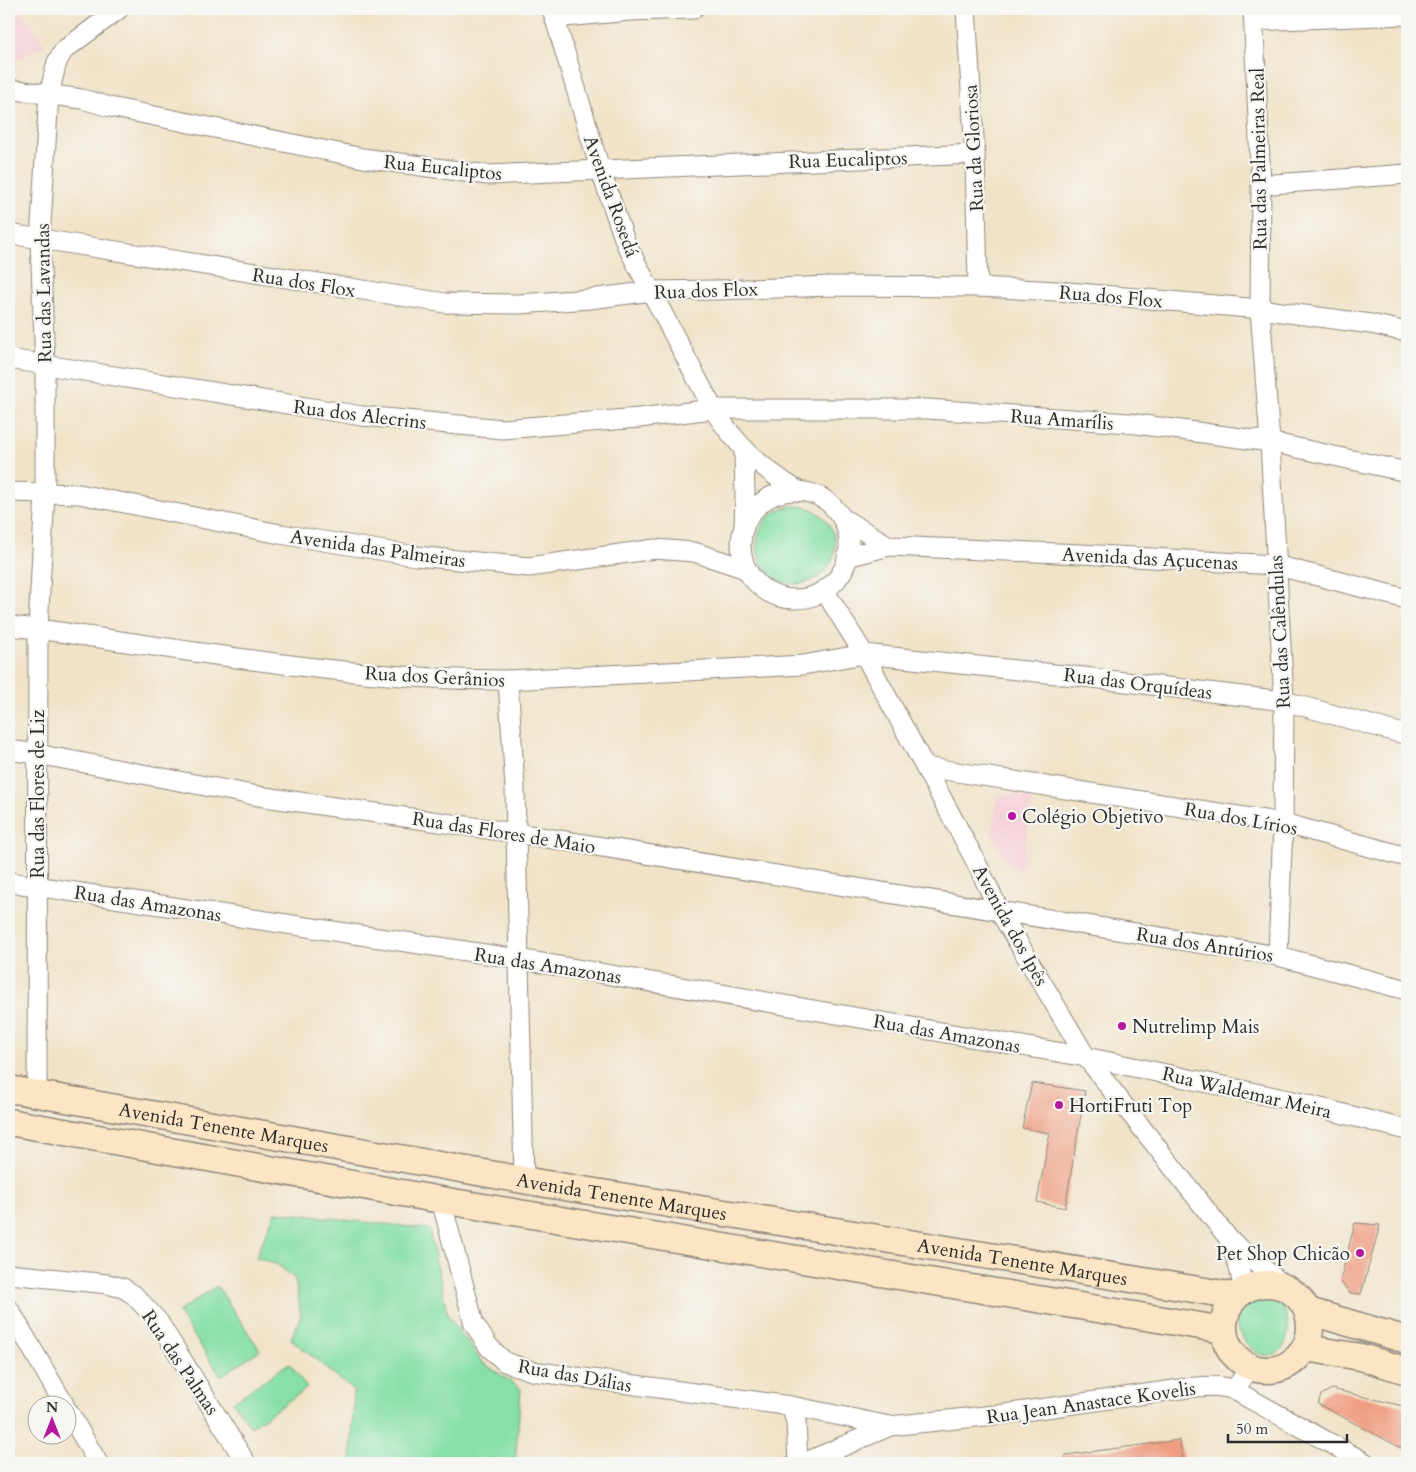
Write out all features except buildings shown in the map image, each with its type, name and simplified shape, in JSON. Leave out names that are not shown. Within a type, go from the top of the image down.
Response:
[{"type":"main road","name":"Avenida Tenente Marques","points":[[9,1089],[524,1180],[1240,1293],[1263,1284],[1284,1286]]},
{"type":"main road","name":"Avenida Tenente Marques","points":[[9,1122],[441,1200],[1224,1330]]},
{"type":"main road","points":[[1240,1293],[1228,1306],[1224,1318],[1226,1342],[1232,1353],[1240,1361],[1251,1367],[1263,1370],[1276,1370],[1292,1362],[1305,1348],[1310,1336],[1311,1324],[1308,1311],[1298,1296],[1284,1286]]},
{"type":"main road","points":[[1308,1311],[1407,1340]]},
{"type":"main road","points":[[1305,1348],[1361,1357],[1407,1371]]},
{"type":"street","name":"Rua das Lavandas","points":[[45,493],[45,366],[40,240],[49,94],[58,62],[64,50],[119,9]]},
{"type":"street","points":[[553,13],[693,9]]},
{"type":"street","name":"Rua da Gloriosa","points":[[966,9],[975,154],[978,287]]},
{"type":"street","name":"Avenida Rosedá","points":[[553,13],[600,169],[626,244],[713,409],[728,431],[744,450],[772,475],[798,491]]},
{"type":"street","points":[[1254,15],[1407,15]]},
{"type":"street","name":"Rua das Palmeiras Real","points":[[1254,15],[1260,185],[1260,309]]},
{"type":"street","name":"Rua Eucaliptos","points":[[9,89],[82,99],[110,107],[363,158],[487,175],[975,154]]},
{"type":"street","points":[[1260,185],[1407,174]]},
{"type":"street","name":"Rua dos Flox","points":[[9,234],[444,303],[519,304],[590,299],[652,291],[831,286],[978,287],[1057,291],[1260,309],[1371,324],[1407,332]]},
{"type":"street","name":"Rua das Calêndulas","points":[[1260,309],[1270,442],[1275,565],[1284,701],[1283,823],[1278,956]]},
{"type":"street","name":"Rua dos Alecrins","points":[[9,359],[362,416],[503,430],[639,418],[713,409]]},
{"type":"street","name":"Rua Amarílis","points":[[713,409],[928,410],[1129,423],[1270,442],[1407,472]]},
{"type":"street","points":[[744,450],[745,496],[744,527],[741,541],[742,555],[746,569],[754,581],[765,590],[778,596],[793,599],[809,597],[824,590],[836,580],[847,557],[849,544],[847,530],[842,518],[823,499],[811,494],[798,491],[784,492],[772,496],[760,503],[750,514],[744,527]]},
{"type":"street","name":"Avenida das Palmeiras","points":[[9,492],[79,494],[280,534],[416,556],[529,567],[655,549],[694,552],[746,569]]},
{"type":"street","name":"Rua das Flores de Liz","points":[[36,1094],[38,887],[36,754],[38,628],[45,493]]},
{"type":"street","name":"Avenida das Açucenas","points":[[842,518],[890,546]]},
{"type":"street","name":"Avenida das Açucenas","points":[[847,557],[890,546],[1275,565],[1407,599]]},
{"type":"street","name":"Avenida dos Ipês","points":[[824,590],[864,654],[974,858],[1000,912],[1086,1057],[1229,1239],[1284,1286]]},
{"type":"street","name":"Rua dos Gerânios","points":[[9,626],[38,628],[269,662],[396,676],[508,680],[803,665],[864,654]]},
{"type":"street","name":"Rua das Orquídeas","points":[[864,654],[1084,677],[1284,701],[1407,736]]},
{"type":"street","points":[[508,680],[515,788],[524,1180]]},
{"type":"street","name":"Rua das Flores de Maio","points":[[9,750],[258,796],[516,833],[1000,912]]},
{"type":"street","name":"Rua dos Lírios","points":[[925,767],[1283,823],[1407,857]]},
{"type":"street","name":"Rua das Amazonas","points":[[9,882],[518,959],[1086,1057]]},
{"type":"street","name":"Rua dos Antúrios","points":[[1000,912],[1278,956],[1407,990]]},
{"type":"street","name":"Rua Waldemar Meira","points":[[1086,1057],[1293,1101],[1407,1130]]},
{"type":"street","name":"Rua das Dálias","points":[[441,1200],[474,1324],[488,1347],[505,1362],[532,1371],[791,1406],[890,1426]]},
{"type":"street","name":"Avenida dos Ipês","points":[[1229,1239],[1239,1268],[1240,1293]]},
{"type":"street","name":"Rua das Palmas","points":[[9,1274],[108,1284],[123,1288],[134,1295],[158,1321],[246,1463]]},
{"type":"street","points":[[9,1309],[58,1394]]},
{"type":"street","points":[[1234,1390],[1251,1367]]},
{"type":"street","name":"Rua Jean Anastace Kovelis","points":[[804,1463],[890,1426],[1004,1414],[1195,1387],[1224,1387],[1234,1390],[1366,1463]]},
{"type":"street","points":[[791,1406],[796,1422],[798,1463]]},
{"type":"street","points":[[78,1428],[98,1463]]},
{"type":"shaded area","points":[[9,9],[19,9],[45,45],[9,64]]},
{"type":"shaded area","name":"Colégio Objetivo","points":[[998,792],[1032,799],[1022,870],[1008,865],[991,834]]},
{"type":"green space","points":[[796,506],[811,509],[824,517],[832,530],[835,545],[832,560],[824,573],[811,581],[796,584],[781,581],[768,573],[760,560],[757,545],[760,530],[768,517],[781,509]]},
{"type":"green space","points":[[275,1212],[429,1229],[448,1316],[482,1362],[521,1389],[515,1463],[351,1463],[354,1391],[291,1339],[301,1315],[295,1279],[278,1265],[256,1257]]},
{"type":"green space","points":[[217,1286],[260,1350],[221,1376],[178,1312]]},
{"type":"green space","points":[[1258,1291],[1274,1298],[1284,1309],[1288,1323],[1287,1336],[1283,1348],[1274,1355],[1263,1355],[1250,1347],[1234,1321],[1242,1303],[1248,1296]]},
{"type":"green space","points":[[289,1363],[307,1388],[251,1427],[233,1402]]},
{"type":"place","name":"Colégio Objetivo","points":[[1012,816]]},
{"type":"place","name":"Nutrelimp Mais","points":[[1122,1026]]},
{"type":"place","name":"HortiFruti Top","points":[[1059,1105]]},
{"type":"place","name":"Pet Shop Chicão","points":[[1360,1253]]}]
